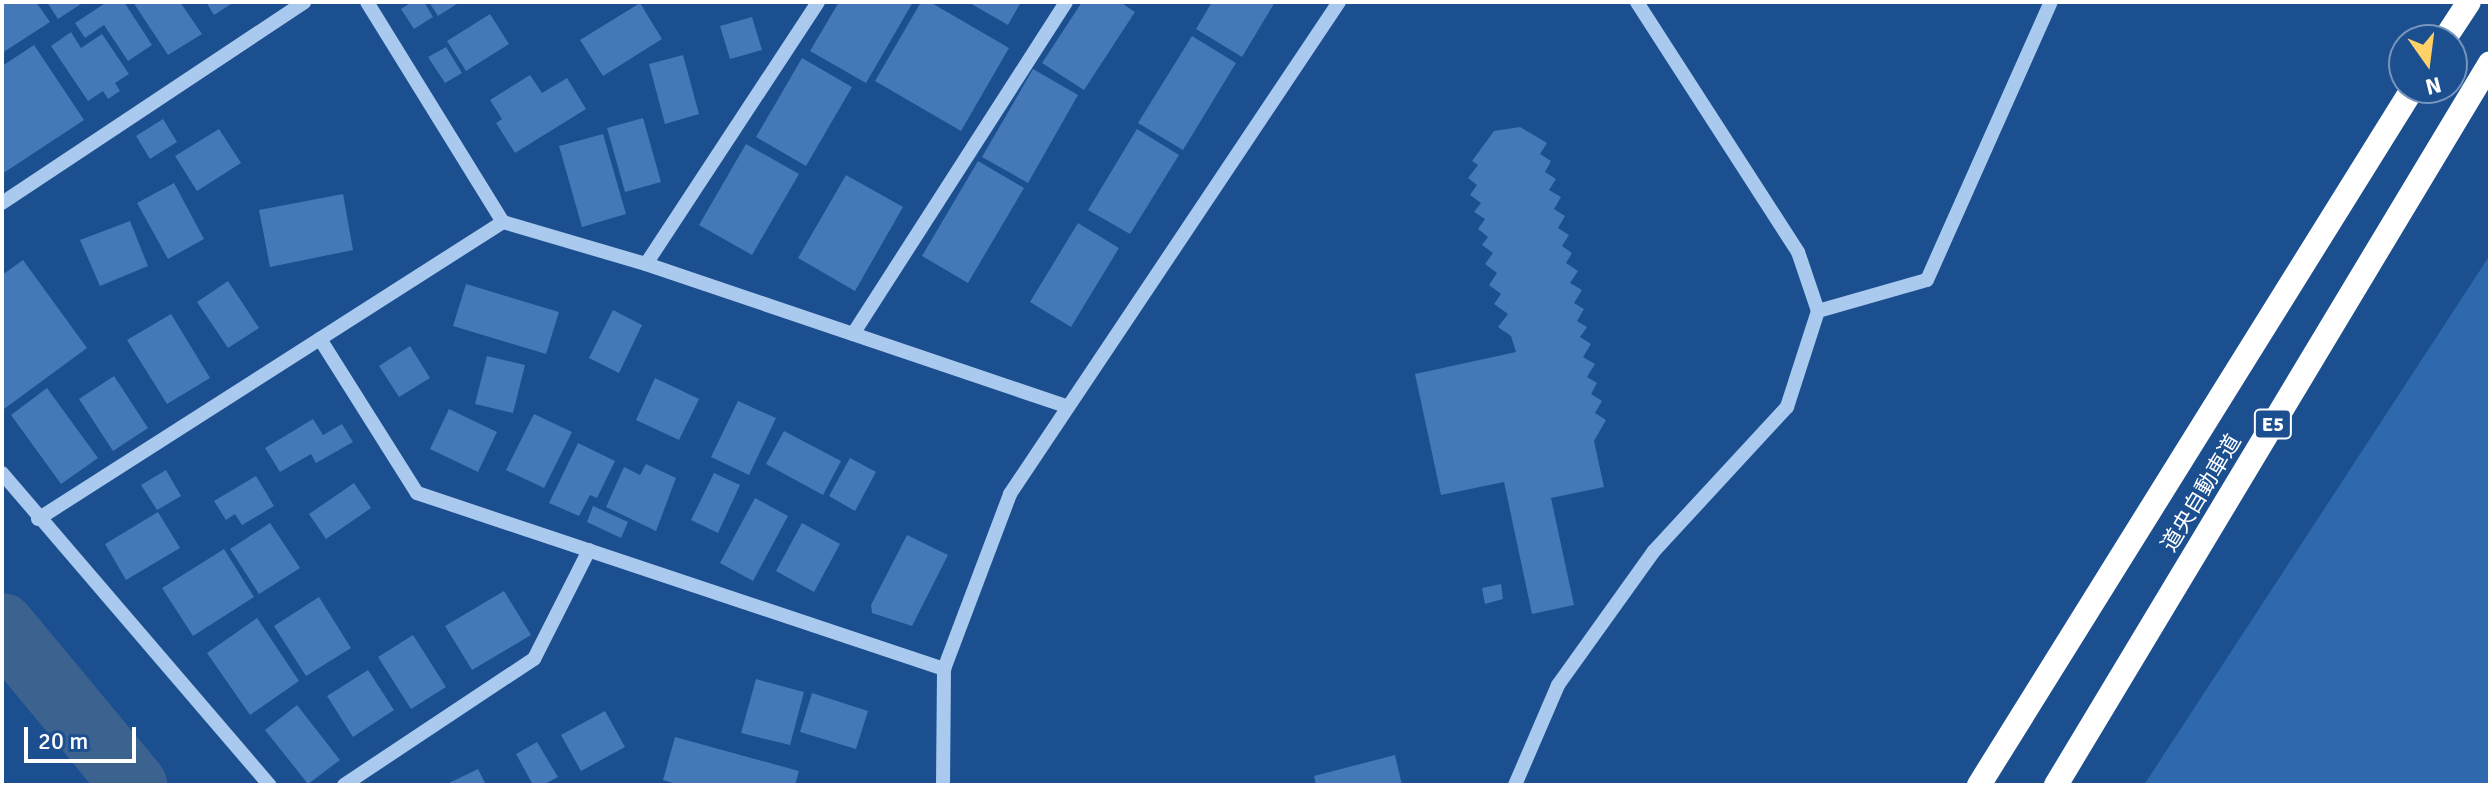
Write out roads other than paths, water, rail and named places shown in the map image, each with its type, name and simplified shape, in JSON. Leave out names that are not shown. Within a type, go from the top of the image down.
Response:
[{"type":"highway","points":[[2455,24],[2469,2]]},
{"type":"highway","name":"道央自動車道","points":[[2056,785],[2490,63]]},
{"type":"highway","name":"道央自動車道","points":[[1979,785],[2403,104]]},
{"type":"street","points":[[2,203],[304,2]]},
{"type":"street","points":[[367,2],[503,222],[646,264],[1065,406]]},
{"type":"street","points":[[646,264],[818,2]]},
{"type":"street","points":[[853,334],[1066,2]]},
{"type":"street","points":[[943,785],[944,669],[1010,494],[1065,406],[1339,2]]},
{"type":"street","points":[[1515,785],[1558,685],[1654,551],[1787,407],[1818,311],[1798,252],[1637,2]]},
{"type":"street","points":[[1818,311],[1927,280],[2051,2]]},
{"type":"street","points":[[38,519],[503,222]]},
{"type":"street","points":[[320,339],[417,493],[944,669]]},
{"type":"street","points":[[2,473],[38,519],[269,785]]},
{"type":"street","points":[[344,785],[534,659],[589,550]]},
{"type":"waterway","points":[[2,626],[134,785]]}]
